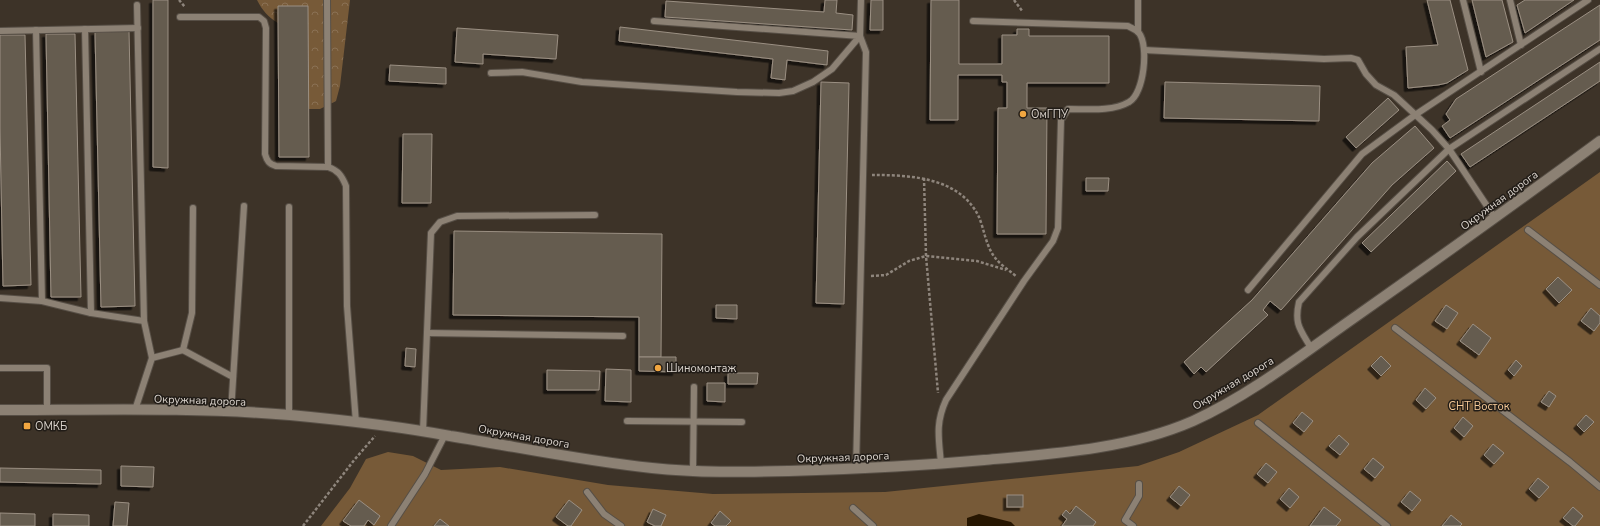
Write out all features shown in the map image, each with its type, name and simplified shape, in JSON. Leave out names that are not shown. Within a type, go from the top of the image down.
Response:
[{"type":"main road","name":"Окружная дорога","points":[[0,410],[135,410],[289,415],[423,431],[608,463],[693,471],[739,472],[856,469],[941,464],[1096,447],[1137,439],[1170,430],[1214,411],[1269,378],[1495,218],[1600,141]]},
{"type":"lane","points":[[327,0],[328,167]]},
{"type":"lane","points":[[856,469],[866,52],[860,36],[861,0]]},
{"type":"lane","points":[[941,464],[938,426],[940,414],[946,400],[1024,281],[1053,241],[1058,228],[1061,120],[1068,109],[1119,107],[1131,101],[1139,91],[1144,50],[1143,42],[1138,32],[1138,0]]},
{"type":"lane","points":[[1463,0],[1481,72]]},
{"type":"lane","points":[[1510,0],[1521,45]]},
{"type":"lane","points":[[1248,290],[1362,154],[1414,115],[1588,0]]},
{"type":"lane","points":[[135,410],[152,358],[144,322],[137,5]]},
{"type":"lane","points":[[180,17],[259,17],[264,21],[266,28],[266,160],[270,165],[276,166],[328,167],[335,169],[342,176],[346,186],[347,306],[356,423]]},
{"type":"lane","points":[[654,21],[860,36]]},
{"type":"lane","points":[[973,21],[1114,25],[1128,26],[1138,32]]},
{"type":"lane","points":[[0,31],[138,28]]},
{"type":"lane","points":[[85,29],[91,313]]},
{"type":"lane","points":[[36,30],[42,301]]},
{"type":"lane","points":[[491,73],[522,72],[582,82],[737,92],[779,93],[793,91],[832,69],[860,36]]},
{"type":"lane","points":[[1311,348],[1299,327],[1296,314],[1299,302],[1358,237],[1449,149],[1600,49]]},
{"type":"lane","points":[[1144,50],[1324,59],[1351,58],[1358,60],[1366,74],[1376,85],[1394,96],[1432,130],[1449,149],[1495,218]]},
{"type":"lane","points":[[231,412],[244,206]]},
{"type":"lane","points":[[289,206],[289,415]]},
{"type":"lane","points":[[183,350],[192,312],[193,208]]},
{"type":"lane","points":[[423,431],[431,233],[440,222],[457,216],[595,215]]},
{"type":"lane","points":[[1528,230],[1600,285]]},
{"type":"lane","points":[[0,298],[42,301],[91,313],[144,322]]},
{"type":"lane","points":[[1395,328],[1570,462],[1600,487]]},
{"type":"lane","points":[[427,333],[623,336]]},
{"type":"lane","points":[[152,358],[183,350],[233,377]]},
{"type":"lane","points":[[0,368],[47,368],[47,410]]},
{"type":"lane","points":[[693,471],[694,387]]},
{"type":"lane","points":[[627,421],[742,422]]},
{"type":"lane","points":[[1258,423],[1387,526]]},
{"type":"lane","points":[[391,526],[425,474],[445,435]]},
{"type":"lane","points":[[1133,526],[1125,520],[1139,496],[1139,484]]},
{"type":"lane","points":[[587,492],[604,514],[620,526]]},
{"type":"lane","points":[[853,508],[873,526]]},
{"type":"path","points":[[863,175],[924,178],[945,184],[962,195],[978,216],[989,250],[997,262],[1024,281]]},
{"type":"path","points":[[924,178],[926,256],[940,414]]},
{"type":"path","points":[[861,277],[886,275],[909,261],[926,256],[977,261],[995,265],[1010,271]]},
{"type":"path","points":[[303,526],[355,459],[384,426]]},
{"type":"green space","points":[[257,0],[350,0],[340,86],[336,101],[320,109],[309,109],[278,6],[278,23],[266,13]]},
{"type":"green space","name":"СНТ Восток","points":[[1600,172],[1600,526],[321,526],[350,488],[366,459],[388,452],[413,456],[441,470],[500,467],[608,485],[713,494],[885,492],[1138,466],[1179,452],[1258,415]]},
{"type":"shaded area","points":[[979,514],[1011,522],[1015,526],[967,526],[967,518]]},
{"type":"building","points":[[153,0],[168,0],[168,168],[153,167]]},
{"type":"building","points":[[825,0],[837,0],[836,13],[853,15],[852,30],[665,17],[666,1],[824,12]]},
{"type":"building","points":[[871,0],[883,0],[883,30],[870,30]]},
{"type":"building","name":"ОмГПУ","points":[[931,0],[959,0],[959,64],[1002,64],[1002,35],[1017,35],[1017,29],[1029,29],[1029,36],[1109,36],[1109,83],[1027,83],[1027,108],[1047,108],[1046,234],[997,234],[998,108],[1007,108],[1007,82],[1002,82],[1002,75],[958,75],[958,120],[930,120]]},
{"type":"building","points":[[1427,0],[1450,0],[1468,70],[1447,83],[1408,88],[1406,47],[1438,45]]},
{"type":"building","points":[[1472,0],[1502,0],[1513,42],[1486,57]]},
{"type":"building","points":[[1525,0],[1574,0],[1525,33],[1517,5]]},
{"type":"building","points":[[1600,5],[1600,40],[1450,138],[1442,126],[1450,120],[1446,114],[1456,99]]},
{"type":"building","points":[[278,6],[308,6],[309,157],[279,157]]},
{"type":"building","points":[[620,27],[828,51],[827,65],[787,60],[785,80],[771,78],[773,59],[619,41]]},
{"type":"building","points":[[457,28],[558,35],[556,59],[483,54],[483,64],[455,62]]},
{"type":"building","points":[[129,31],[135,306],[101,307],[95,32]]},
{"type":"building","points":[[46,34],[75,34],[81,297],[51,297]]},
{"type":"building","points":[[0,35],[25,35],[31,285],[3,286]]},
{"type":"building","points":[[1600,62],[1600,81],[1470,167],[1461,154]]},
{"type":"building","points":[[390,65],[446,68],[446,84],[389,81]]},
{"type":"building","points":[[821,82],[849,83],[844,304],[816,303]]},
{"type":"building","points":[[1165,82],[1320,86],[1319,121],[1164,118]]},
{"type":"building","points":[[1388,98],[1399,110],[1356,148],[1346,137]]},
{"type":"building","points":[[1415,126],[1434,148],[1392,185],[1281,310],[1270,301],[1263,310],[1268,315],[1206,372],[1201,367],[1194,374],[1184,362],[1252,300],[1372,163]]},
{"type":"building","points":[[403,134],[432,134],[431,203],[402,203]]},
{"type":"building","points":[[1447,161],[1456,171],[1371,252],[1362,243]]},
{"type":"building","points":[[1086,178],[1109,178],[1108,191],[1086,191]]},
{"type":"building","points":[[454,231],[662,234],[661,357],[639,357],[639,317],[453,315]]},
{"type":"building","points":[[1558,277],[1572,290],[1559,303],[1546,289]]},
{"type":"building","points":[[716,305],[737,305],[737,319],[716,318]]},
{"type":"building","points":[[1446,305],[1458,313],[1447,329],[1435,321]]},
{"type":"building","points":[[1591,308],[1600,316],[1600,323],[1594,331],[1581,321]]},
{"type":"building","points":[[1473,324],[1491,338],[1479,355],[1460,341]]},
{"type":"building","points":[[406,348],[416,349],[415,367],[405,366]]},
{"type":"building","points":[[1381,356],[1391,366],[1381,376],[1371,366]]},
{"type":"building","points":[[639,357],[676,357],[676,372],[639,371]]},
{"type":"building","points":[[1516,360],[1522,366],[1514,376],[1508,370]]},
{"type":"building","points":[[606,369],[631,370],[631,402],[605,401]]},
{"type":"building","points":[[547,370],[600,371],[599,390],[547,390]]},
{"type":"building","points":[[728,373],[758,373],[757,384],[728,384]]},
{"type":"building","points":[[707,383],[725,383],[725,402],[707,401]]},
{"type":"building","points":[[1425,388],[1436,398],[1426,409],[1416,400]]},
{"type":"building","points":[[1549,391],[1556,396],[1549,407],[1541,402]]},
{"type":"building","points":[[1302,412],[1313,421],[1304,432],[1293,423]]},
{"type":"building","points":[[1586,415],[1594,422],[1584,432],[1577,425]]},
{"type":"building","points":[[1463,417],[1473,426],[1464,437],[1454,428]]},
{"type":"building","points":[[1339,435],[1349,444],[1340,455],[1329,446]]},
{"type":"building","points":[[1493,444],[1504,453],[1494,464],[1484,455]]},
{"type":"building","points":[[1373,458],[1384,467],[1375,478],[1364,469]]},
{"type":"building","points":[[1266,463],[1277,472],[1268,483],[1257,474]]},
{"type":"building","points":[[121,466],[154,467],[153,487],[121,486]]},
{"type":"building","points":[[0,468],[101,470],[101,484],[0,482]]},
{"type":"building","points":[[1538,478],[1549,487],[1539,498],[1529,489]]},
{"type":"building","points":[[1179,486],[1190,495],[1181,506],[1170,497]]},
{"type":"building","points":[[1289,488],[1299,497],[1290,508],[1280,499]]},
{"type":"building","points":[[1410,491],[1421,500],[1412,511],[1401,502]]},
{"type":"building","points":[[1007,495],[1023,495],[1023,507],[1007,507]]},
{"type":"building","points":[[359,500],[380,516],[374,525],[368,520],[364,526],[351,526],[343,521]]},
{"type":"building","points":[[569,500],[582,510],[571,526],[568,526],[556,517]]},
{"type":"building","points":[[115,502],[129,503],[127,526],[113,526]]},
{"type":"building","points":[[1076,506],[1096,522],[1093,526],[1062,526],[1067,519],[1062,515],[1066,510],[1070,514]]},
{"type":"building","points":[[1324,507],[1341,520],[1336,526],[1310,526]]},
{"type":"building","points":[[1573,507],[1583,516],[1575,526],[1563,518]]},
{"type":"building","points":[[653,509],[666,515],[661,526],[655,526],[647,522]]},
{"type":"building","points":[[720,511],[731,521],[726,526],[715,526],[711,523]]},
{"type":"building","points":[[0,513],[35,514],[35,526],[0,526]]},
{"type":"building","points":[[53,514],[89,515],[89,526],[53,526]]},
{"type":"building","points":[[1451,515],[1462,524],[1460,526],[1442,526]]},
{"type":"building","points":[[440,519],[449,526],[434,526]]},
{"type":"place","name":"ОмГПУ","points":[[1023,114]]},
{"type":"place","name":"Шиномонтаж","points":[[658,368]]},
{"type":"place","name":"ОМКБ","points":[[27,426]]}]
